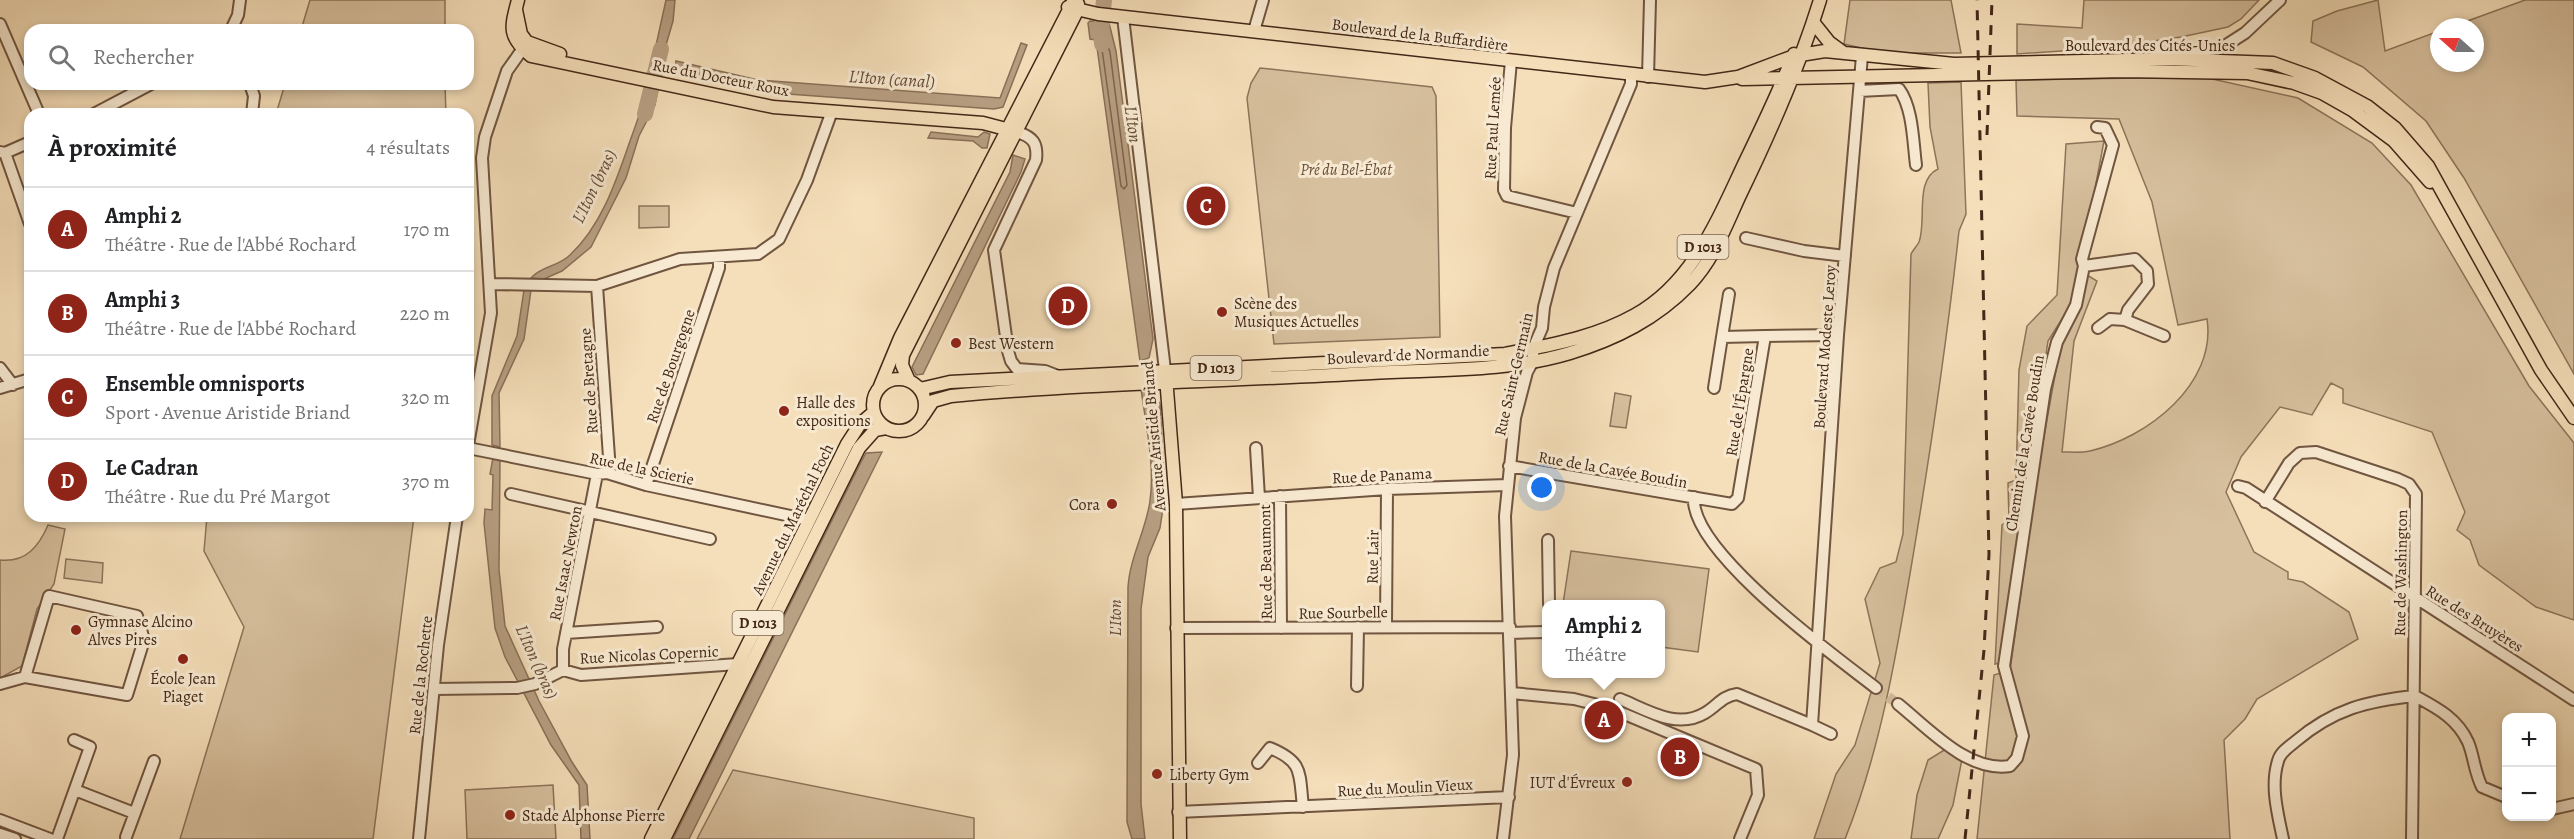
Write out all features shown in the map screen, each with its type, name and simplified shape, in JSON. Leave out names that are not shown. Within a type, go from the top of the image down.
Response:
[{"type":"main road","name":"D 1013","points":[[1777,106],[1795,78],[1798,55],[1812,0]]},
{"type":"main road","name":"D 1013","points":[[1798,55],[1820,0]]},
{"type":"main road","points":[[517,5],[511,29],[515,41],[525,46]]},
{"type":"main road","name":"Boulevard de la Buffardière","points":[[1075,5],[1111,16],[1648,77],[1705,82],[1732,78],[1795,78]]},
{"type":"main road","points":[[909,381],[902,365],[903,355],[1075,5]]},
{"type":"main road","points":[[1813,22],[1829,42],[1845,53]]},
{"type":"main road","name":"Rue du Docteur Roux","points":[[525,46],[617,67],[640,79],[773,106],[1012,130]]},
{"type":"main road","name":"Boulevard des Cités-Unies","points":[[1798,55],[1825,51],[1954,64],[2098,60],[2236,60],[2273,63],[2315,78],[2353,98],[2395,128],[2428,166],[2444,199],[2546,378],[2574,418]]},
{"type":"main road","name":"Boulevard de la Buffardière","points":[[1732,78],[1798,55]]},
{"type":"main road","name":"Boulevard des Cités-Unies","points":[[1795,78],[2192,71],[2247,73],[2281,80],[2322,93],[2374,126],[2401,149],[2444,199]]},
{"type":"main road","points":[[1777,106],[1795,78]]},
{"type":"main road","name":"Boulevard de Normandie","points":[[923,416],[933,401],[951,396],[1011,390],[1167,384],[1500,365],[1612,327],[1638,314],[1665,294],[1691,266],[1708,239],[1777,106]]},
{"type":"main road","points":[[880,386],[894,379],[909,381],[920,389],[925,402],[923,416],[908,430],[893,431],[886,428],[874,412],[873,398],[900,338],[1012,130]]},
{"type":"main road","name":"Boulevard de Normandie","points":[[920,389],[950,382],[1061,378],[1165,370],[1505,354],[1533,355]]},
{"type":"main road","name":"Avenue Aristide Briand","points":[[1165,370],[1176,504],[1180,839]]},
{"type":"main road","name":"Avenue du Maréchal Foch","points":[[651,839],[847,444],[860,424],[874,412]]},
{"type":"main road","name":"Avenue du Maréchal Foch","points":[[664,839],[859,448],[875,430],[886,428]]},
{"type":"street","points":[[234,24],[238,15],[240,0]]},
{"type":"street","points":[[1254,31],[1263,0]]},
{"type":"street","points":[[1648,77],[1650,0]]},
{"type":"street","points":[[2098,60],[2220,49],[2245,33],[2280,0]]},
{"type":"street","name":"Avenue Aristide Briand","points":[[1111,16],[1126,33],[1165,370]]},
{"type":"street","points":[[1126,33],[1142,19]]},
{"type":"street","points":[[0,24],[24,79]]},
{"type":"street","points":[[474,414],[491,313],[482,158],[485,137],[507,71],[525,46]]},
{"type":"street","name":"Boulevard Modeste Leroy","points":[[1812,726],[1838,335],[1862,56]]},
{"type":"street","name":"Rue Paul Lemée","points":[[1511,61],[1505,128],[1504,190],[1507,196],[1577,213]]},
{"type":"street","name":"Rue Saint-Germain","points":[[1503,839],[1513,755],[1510,630],[1505,548],[1507,485],[1515,418],[1542,328],[1544,307],[1554,268],[1630,84],[1631,75]]},
{"type":"street","points":[[1859,91],[1899,89],[1904,96],[1910,120],[1916,165]]},
{"type":"street","points":[[29,90],[36,108]]},
{"type":"street","points":[[105,108],[140,90]]},
{"type":"street","points":[[252,90],[253,108]]},
{"type":"street","points":[[490,284],[597,286],[680,259],[758,254],[779,239],[807,180],[832,111]]},
{"type":"street","name":"Chemin de la Cavée Boudin","points":[[1898,704],[1969,759],[1986,766],[2001,768],[2010,766],[2017,758],[2023,736],[2004,666],[2045,389],[2057,342],[2076,305],[2084,266],[2082,259],[2113,144],[2105,128],[2097,127]]},
{"type":"street","points":[[1012,130],[1032,139],[1037,148],[1036,160],[996,240],[994,250],[1011,361],[1017,369],[1046,371],[1061,378]]},
{"type":"street","points":[[24,144],[3,152],[24,208]]},
{"type":"street","points":[[1746,238],[1804,251],[1845,256]]},
{"type":"street","name":"Rue de Bourgogne","points":[[646,485],[719,268],[719,257]]},
{"type":"street","points":[[2084,266],[2135,259],[2147,271],[2148,284],[2128,310],[2125,320]]},
{"type":"street","name":"Rue de Bretagne","points":[[597,286],[609,457],[602,474]]},
{"type":"street","name":"Rue de l'Épargne","points":[[1714,388],[1729,294]]},
{"type":"street","points":[[2098,328],[2110,319],[2125,320],[2164,336]]},
{"type":"street","name":"Rue de l'Épargne","points":[[1694,497],[1732,504],[1738,498],[1766,336],[1838,335]]},
{"type":"street","points":[[1722,337],[1766,336]]},
{"type":"street","points":[[0,368],[13,385]]},
{"type":"street","points":[[0,388],[24,382]]},
{"type":"street","name":"Rue de la Scierie","points":[[474,447],[810,520]]},
{"type":"street","points":[[1256,448],[1259,498]]},
{"type":"street","name":"Rue de Washington","points":[[2265,502],[2289,463],[2300,453],[2316,452],[2409,484],[2416,494],[2413,597],[2415,696],[2412,839]]},
{"type":"street","name":"Rue de la Cavée Boudin","points":[[1509,466],[1694,497],[1693,509],[1722,556],[1751,588],[1876,688]]},
{"type":"street","name":"Rue Isaac Newton","points":[[563,670],[566,633],[589,511],[602,474]]},
{"type":"street","name":"Rue de Panama","points":[[1176,504],[1387,489],[1507,485]]},
{"type":"street","name":"Rue des Bruyères","points":[[2238,486],[2246,488],[2574,700]]},
{"type":"street","name":"Rue Lair","points":[[1386,626],[1387,489]]},
{"type":"street","points":[[511,494],[710,539]]},
{"type":"street","name":"Rue de Beaumont","points":[[1280,496],[1281,628]]},
{"type":"street","name":"Rue de la Rochette","points":[[419,839],[434,689],[456,522]]},
{"type":"street","points":[[1548,540],[1548,600]]},
{"type":"street","points":[[0,684],[25,677],[127,695],[144,640],[137,616],[49,596],[25,677]]},
{"type":"street","name":"Rue Sourbelle","points":[[1176,628],[1386,626],[1542,632]]},
{"type":"street","points":[[566,633],[657,627]]},
{"type":"street","points":[[1358,627],[1358,686]]},
{"type":"street","name":"Rue Nicolas Copernic","points":[[563,670],[581,675],[738,664]]},
{"type":"street","points":[[434,689],[518,688],[535,684],[563,670]]},
{"type":"street","points":[[1512,693],[1574,699],[1610,708],[1756,769],[1758,795],[1740,839]]},
{"type":"street","points":[[1620,699],[1671,720],[1686,720],[1705,713],[1726,695],[1737,694],[1832,734]]},
{"type":"street","points":[[2283,839],[2274,780],[2282,754],[2312,728],[2344,710],[2375,700],[2415,696],[2444,711],[2469,743],[2474,770],[2482,787],[2502,795]]},
{"type":"street","points":[[57,839],[90,747],[74,740]]},
{"type":"street","points":[[1258,763],[1270,748],[1290,756],[1299,766],[1303,807]]},
{"type":"street","points":[[126,837],[154,761]]},
{"type":"street","points":[[75,790],[134,813]]},
{"type":"street","name":"Rue du Moulin Vieux","points":[[1178,813],[1509,797]]},
{"type":"street","points":[[2556,808],[2574,804]]},
{"type":"street","points":[[0,820],[50,839]]},
{"type":"street","points":[[0,834],[15,839]]},
{"type":"green space","points":[[310,0],[445,0],[445,24],[303,24]]},
{"type":"green space","points":[[1850,0],[1951,0],[1961,53],[1883,53],[1844,44]]},
{"type":"green space","points":[[2084,0],[2259,0],[2241,19],[2228,27],[2133,44],[2086,43],[2076,50],[2017,54],[2017,24],[2082,28]]},
{"type":"green space","points":[[2378,0],[2385,51],[2430,34],[2430,72],[2484,72],[2484,18],[2476,18],[2525,0],[2574,0],[2574,374],[2464,178],[2426,121],[2363,67],[2311,42],[2313,21],[2337,11]]},
{"type":"green space","name":"Pré du Bel-Ébat","points":[[1260,68],[1432,87],[1436,96],[1440,337],[1274,344],[1247,98],[1251,83]]},
{"type":"green space","points":[[2203,77],[2298,98],[2372,143],[2411,185],[2529,386],[2574,443],[2574,620],[2536,607],[2479,565],[2470,540],[2457,530],[2465,512],[2432,432],[2343,403],[2343,389],[2331,383],[2312,415],[2280,407],[2241,457],[2226,492],[2254,552],[2288,572],[2288,579],[2303,582],[2349,612],[2358,639],[2257,699],[2245,719],[2224,740],[2230,839],[1977,839],[1994,675],[2010,670],[2039,464],[2061,342],[2079,310],[2087,275],[2097,281],[2074,341],[2062,452],[2087,452],[2112,444],[2155,421],[2189,386],[2201,365],[2207,343],[2207,319],[2178,325],[2152,202],[2119,119],[2017,116],[2016,80]]},
{"type":"green space","points":[[1961,82],[1966,214],[1959,231],[1932,434],[1894,664],[1869,770],[1845,839],[1814,839],[1836,774],[1855,745],[1880,663],[1865,599],[1880,568],[1896,562],[1903,534],[1911,254],[1919,242],[1921,233],[1922,202],[1926,182],[1938,169],[1930,127],[1928,83]]},
{"type":"green space","points":[[283,90],[445,90],[446,108],[278,108]]},
{"type":"green space","points":[[2104,141],[2074,300],[2048,341],[2000,663],[1995,664],[2002,525],[2009,520],[2008,483],[2016,480],[2019,370],[2027,326],[2057,295],[2066,144]]},
{"type":"green space","points":[[639,206],[669,206],[669,227],[639,228]]},
{"type":"green space","points":[[1615,393],[1631,396],[1626,428],[1610,426]]},
{"type":"green space","points":[[206,522],[413,522],[373,839],[180,839],[244,627],[204,551]]},
{"type":"green space","points":[[48,525],[65,529],[54,584],[37,609],[22,666],[0,678],[0,560],[17,559],[30,552]]},
{"type":"green space","points":[[1571,551],[1709,569],[1698,652],[1665,648],[1665,600],[1564,600]]},
{"type":"green space","points":[[66,559],[103,563],[102,583],[64,578]]},
{"type":"green space","points":[[1946,749],[1962,759],[1953,805],[1938,839],[1911,839],[1917,795],[1928,760]]},
{"type":"green space","points":[[733,770],[974,818],[974,839],[697,839]]},
{"type":"green space","name":"Stade Alphonse Pierre","points":[[553,785],[556,839],[467,839],[465,790]]},
{"type":"water","points":[[666,0],[675,0],[673,21],[659,69],[651,68]]},
{"type":"water","points":[[1090,21],[1109,23],[1116,51],[1153,339],[1149,358],[1140,361],[1096,40],[1090,39],[1088,23]]},
{"type":"water","points":[[1021,43],[1027,45],[1003,107],[994,109],[774,93],[674,73],[676,61],[758,80],[1000,98]]},
{"type":"water","points":[[645,92],[657,94],[655,105],[639,136],[626,178],[591,247],[562,271],[544,279],[531,278],[570,255],[591,230],[613,187],[639,117]]},
{"type":"water","points":[[931,132],[978,137],[984,132],[990,134],[987,148],[982,148],[973,141],[928,138]]},
{"type":"water","points":[[1013,155],[1025,159],[1021,172],[923,374],[916,375],[912,367],[1010,172]]},
{"type":"water","points":[[524,290],[531,290],[524,339],[499,393],[500,447],[492,445],[492,396],[517,336]]},
{"type":"water","points":[[1141,389],[1152,392],[1160,404],[1165,495],[1160,528],[1148,557],[1141,609],[1141,804],[1145,839],[1132,839],[1127,822],[1128,587],[1129,576],[1148,512],[1151,487],[1149,445]]},
{"type":"water","points":[[882,452],[689,839],[673,839],[860,464],[866,453]]},
{"type":"water","points":[[493,458],[500,460],[499,570],[505,626],[539,701],[587,785],[590,839],[581,839],[579,785],[551,745],[505,657],[495,628],[484,523],[485,509],[492,510],[493,475],[490,474]]},
{"type":"waterway","name":"L'Iton","points":[[1102,44],[1104,0]]},
{"type":"waterway","name":"L'Iton (bras)","points":[[645,114],[661,49]]},
{"type":"tunnel","points":[[1876,688],[1898,704]]},
{"type":"railway","points":[[1965,839],[1984,650],[1989,554],[1977,0]]},
{"type":"railway","points":[[1987,135],[1992,0]]},
{"type":"place","name":"Ensemble omnisports","points":[[1206,206]]},
{"type":"place","name":"Le Cadran","points":[[1068,306]]},
{"type":"place","name":"Scène des Musiques Actuelles","points":[[1222,312]]},
{"type":"place","name":"Best Western","points":[[956,343]]},
{"type":"place","name":"Halle des expositions","points":[[784,411]]},
{"type":"place","name":"Cora","points":[[1112,504]]},
{"type":"place","name":"Gymnase Alcino Alves Pires","points":[[76,630]]},
{"type":"place","name":"École Jean Piaget","points":[[183,659]]},
{"type":"place","name":"Amphi 2","points":[[1604,720]]},
{"type":"place","name":"Amphi 3","points":[[1680,757]]},
{"type":"place","name":"Liberty Gym","points":[[1157,774]]},
{"type":"place","name":"IUT d'Évreux","points":[[1627,782]]},
{"type":"place","name":"Stade Alphonse Pierre","points":[[510,815]]},
{"type":"water label","name":"L'Iton (canal)","points":[[892,79]]}]
